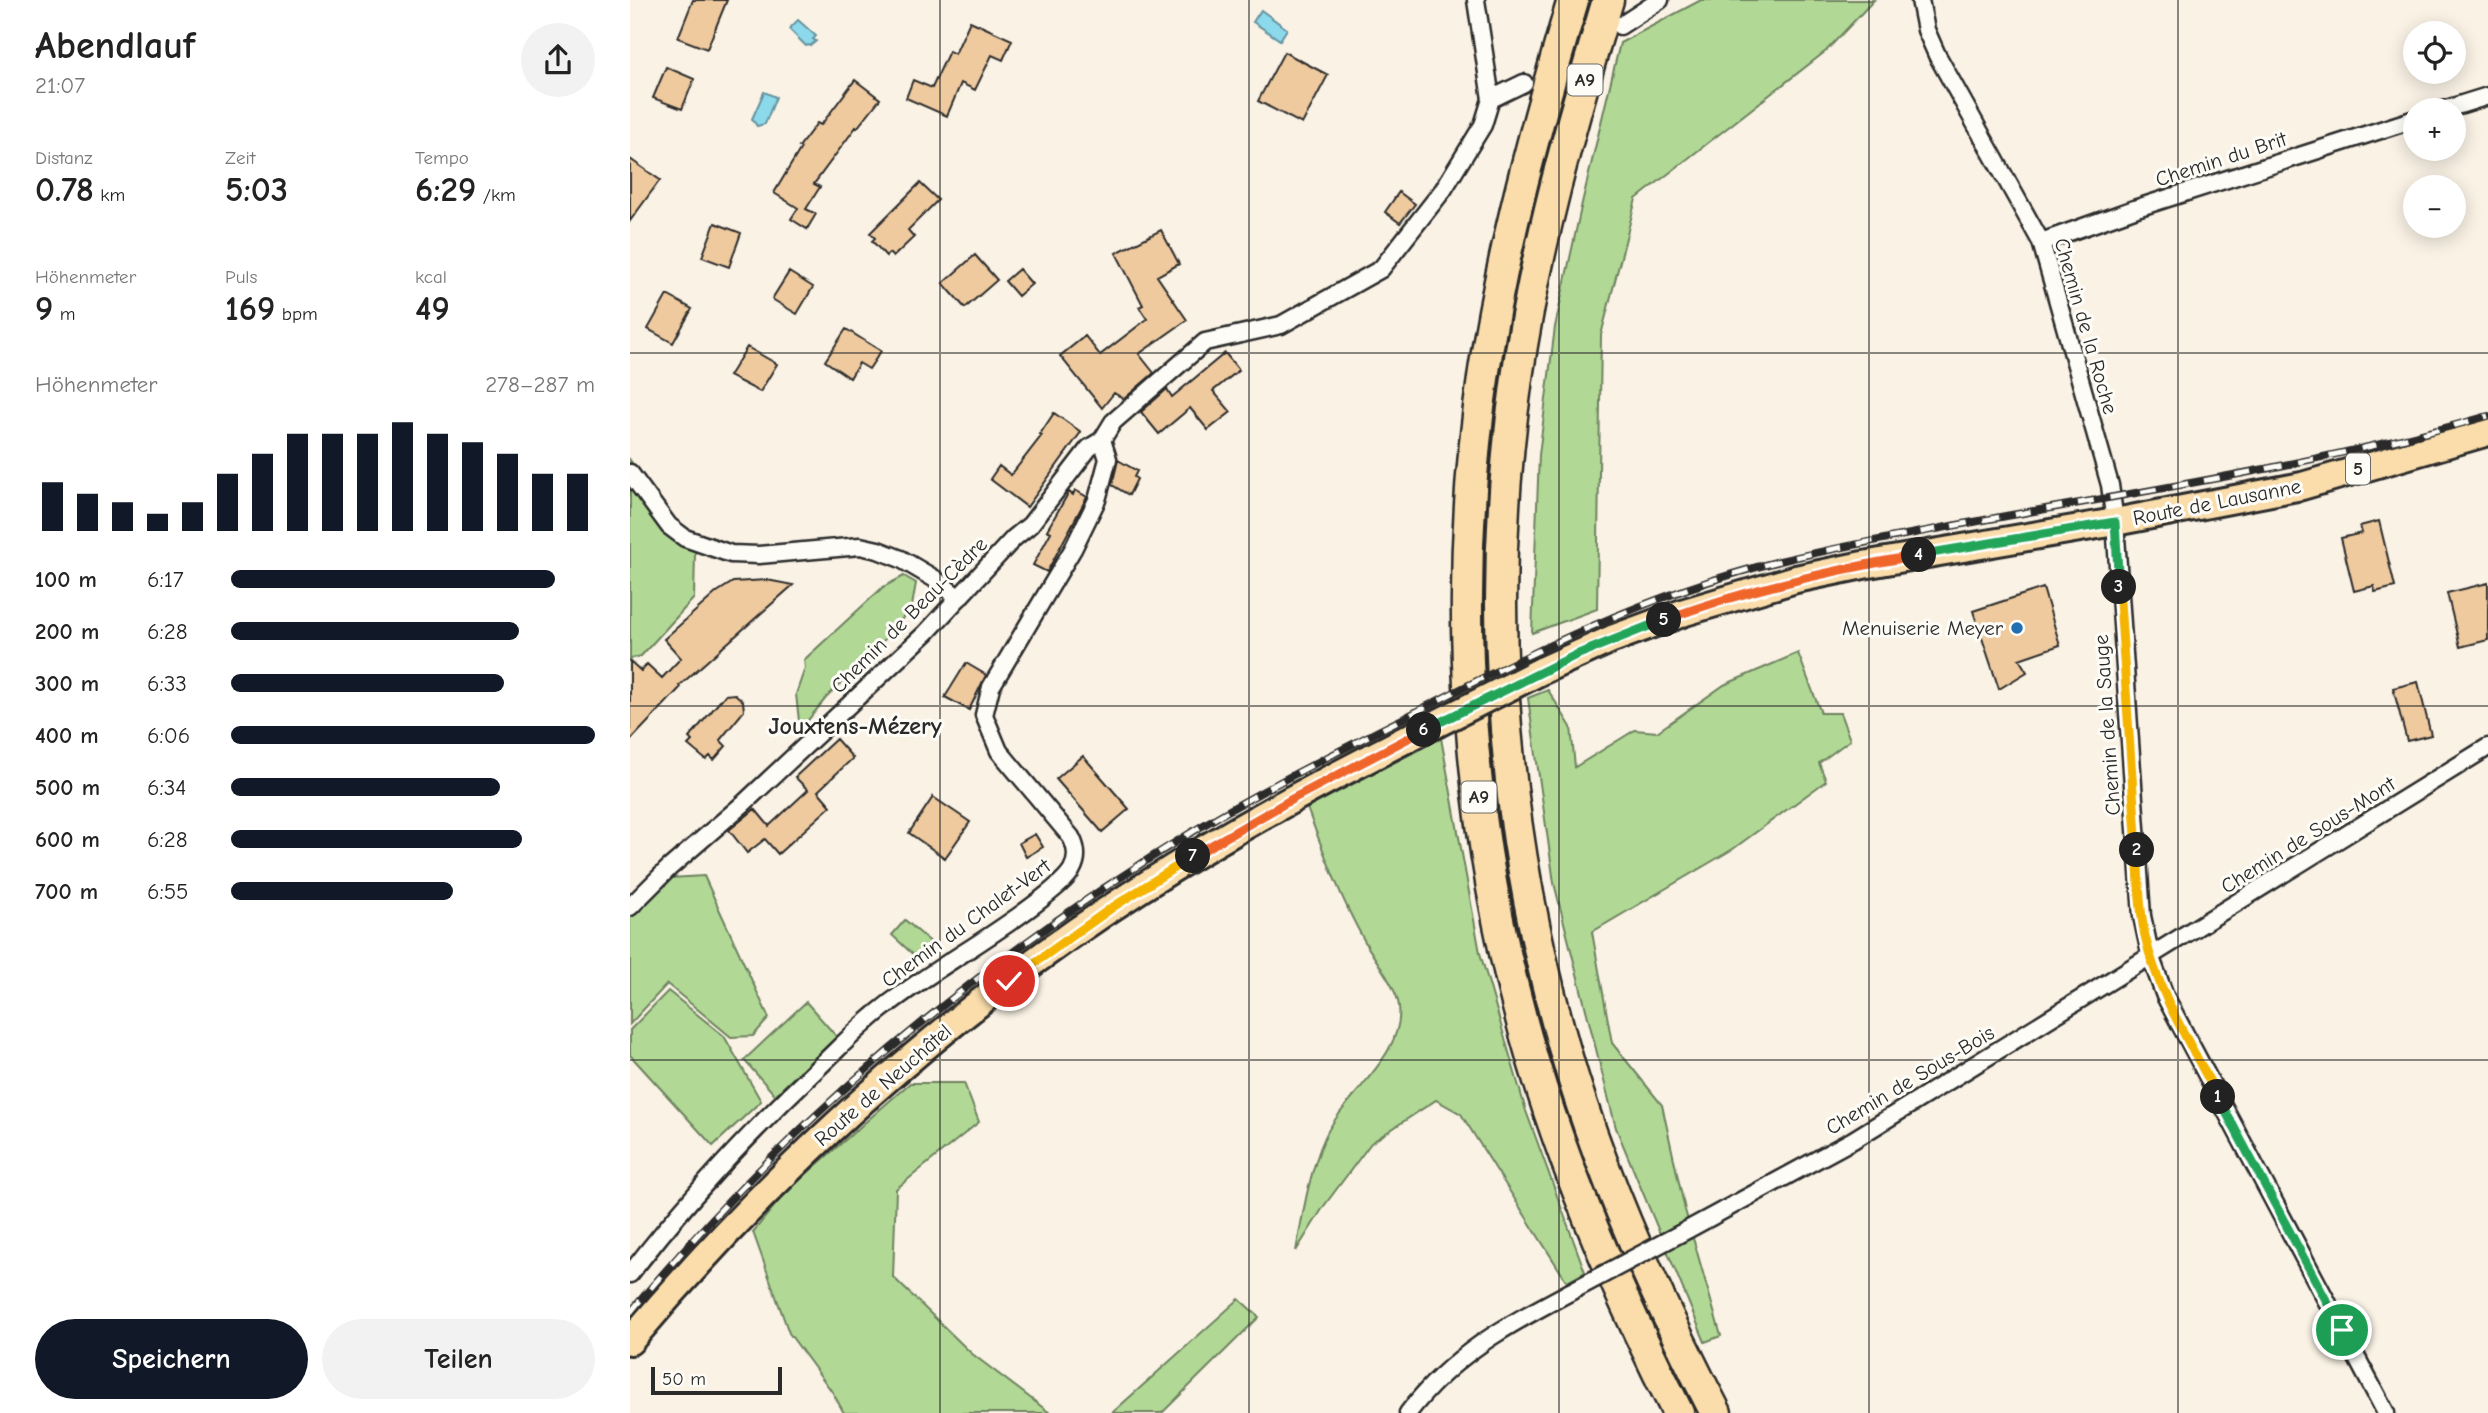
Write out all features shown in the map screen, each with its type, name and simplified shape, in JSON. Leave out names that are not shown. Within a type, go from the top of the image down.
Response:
[{"type":"highway","name":"A9","points":[[1573,0],[1517,201],[1484,370],[1473,468],[1467,571],[1472,730],[1488,865],[1532,1059],[1590,1220],[1678,1413]]},
{"type":"highway","name":"A9","points":[[1614,13],[1550,208],[1517,374],[1506,469],[1500,568],[1505,726],[1514,811],[1529,906],[1564,1049],[1596,1144],[1631,1231],[1669,1318],[1716,1413]]},
{"type":"main road","name":"Route de Lausanne","points":[[1541,671],[1612,639],[1685,612],[1796,579],[2302,486],[2488,432]]},
{"type":"main road","name":"Route de Neuchâtel","points":[[630,1341],[696,1265],[821,1138],[937,1038],[1009,981],[1113,907],[1188,859],[1294,798],[1541,671]]},
{"type":"street","points":[[1476,0],[1491,99],[1524,83]]},
{"type":"street","points":[[1614,13],[1660,0]]},
{"type":"street","name":"Chemin de la Roche","points":[[1920,0],[1926,30],[1937,55],[2041,242],[2110,485],[2115,522]]},
{"type":"street","points":[[2466,103],[2488,96]]},
{"type":"street","name":"Chemin de Beau-Cèdre","points":[[630,907],[916,642],[1014,538],[1030,525],[1089,448],[1102,440],[1113,422],[1205,342],[1281,325],[1381,269],[1443,190],[1483,125],[1491,99]]},
{"type":"street","name":"Chemin du Brit","points":[[2041,242],[2137,208],[2403,123]]},
{"type":"street","name":"Chemin du Chalet-Vert","points":[[630,1274],[657,1239],[782,1102],[870,1019],[1043,898],[1069,875],[1077,860],[1077,849],[1071,837],[999,751],[989,733],[984,715],[991,687],[1073,549],[1097,500],[1108,459],[1102,440]]},
{"type":"street","points":[[630,473],[669,526],[685,537],[731,554],[759,555],[860,546],[869,548],[901,559],[935,579],[959,598]]},
{"type":"street","name":"Chemin de la Sauge","points":[[2115,522],[2141,916],[2151,958],[2165,996],[2386,1413]]},
{"type":"street","name":"Chemin de Sous-Mont","points":[[2151,958],[2488,747]]},
{"type":"street","name":"Chemin de Sous-Bois","points":[[1408,1413],[1422,1394],[1444,1373],[1498,1331],[1853,1140],[2151,958]]},
{"type":"green space","points":[[1701,0],[1874,0],[1826,51],[1636,199],[1601,335],[1597,609],[1532,633],[1539,455],[1555,327],[1620,43]]},
{"type":"green space","points":[[630,460],[695,552],[694,598],[641,656],[630,659]]},
{"type":"green space","points":[[904,576],[916,583],[912,606],[890,634],[826,698],[800,730],[796,694],[805,668],[804,660],[883,587]]},
{"type":"green space","points":[[1798,653],[1821,713],[1840,713],[1850,740],[1819,763],[1826,781],[1733,849],[1592,932],[1612,1043],[1662,1105],[1685,1210],[1721,1336],[1705,1342],[1616,1128],[1554,883],[1528,698],[1548,690],[1571,727],[1575,767],[1635,730],[1657,732],[1724,685]]},
{"type":"green space","points":[[1441,738],[1480,953],[1526,1111],[1585,1272],[1567,1282],[1461,1114],[1436,1100],[1371,1143],[1324,1206],[1296,1251],[1319,1151],[1334,1121],[1393,1042],[1399,1006],[1389,981],[1347,908],[1307,808]]},
{"type":"green space","points":[[704,876],[769,1018],[753,1036],[731,1037],[667,984],[630,1024],[630,915],[670,878]]},
{"type":"green space","points":[[905,920],[933,944],[918,959],[892,935]]},
{"type":"green space","points":[[668,991],[724,1036],[761,1101],[713,1146],[630,1055],[630,1030]]},
{"type":"green space","points":[[806,1002],[837,1037],[775,1095],[744,1060]]},
{"type":"green space","points":[[910,1083],[964,1083],[979,1122],[896,1189],[893,1277],[971,1353],[1050,1413],[844,1413],[833,1393],[789,1333],[753,1232],[787,1191]]},
{"type":"green space","points":[[1239,1299],[1259,1317],[1162,1413],[1112,1413]]},
{"type":"water","points":[[1261,10],[1287,29],[1280,40],[1253,22]]},
{"type":"water","points":[[798,20],[816,36],[813,39],[816,41],[810,46],[806,46],[789,29]]},
{"type":"water","points":[[764,92],[776,97],[765,124],[757,126],[752,119]]},
{"type":"building","points":[[693,0],[727,0],[707,49],[678,38]]},
{"type":"building","points":[[970,21],[1012,40],[1003,60],[992,55],[975,90],[961,83],[947,116],[906,98],[913,80],[932,88],[949,51],[955,54]]},
{"type":"building","points":[[1284,52],[1328,75],[1302,124],[1258,101]]},
{"type":"building","points":[[666,67],[694,79],[682,109],[653,98]]},
{"type":"building","points":[[855,80],[880,99],[814,184],[820,187],[806,209],[816,214],[807,229],[791,219],[798,208],[774,193],[801,148],[799,147],[817,123],[821,125]]},
{"type":"building","points":[[630,159],[660,180],[630,221]]},
{"type":"building","points":[[920,183],[938,200],[908,230],[914,237],[893,257],[889,253],[886,256],[872,241],[875,238],[870,233]]},
{"type":"building","points":[[1399,192],[1415,204],[1400,223],[1385,212]]},
{"type":"building","points":[[715,223],[741,233],[729,267],[702,257]]},
{"type":"building","points":[[1161,230],[1179,264],[1157,276],[1187,320],[1139,354],[1154,373],[1124,399],[1114,393],[1102,408],[1060,356],[1085,336],[1100,355],[1147,319],[1139,307],[1143,305],[1116,253]]},
{"type":"building","points":[[975,255],[997,280],[965,308],[943,283]]},
{"type":"building","points":[[1019,269],[1032,284],[1018,296],[1005,281]]},
{"type":"building","points":[[789,272],[813,287],[797,314],[772,299]]},
{"type":"building","points":[[667,295],[692,309],[673,343],[648,329]]},
{"type":"building","points":[[846,329],[881,351],[869,369],[859,363],[850,378],[825,361]]},
{"type":"building","points":[[747,347],[777,364],[760,392],[729,376]]},
{"type":"building","points":[[1225,353],[1239,370],[1213,391],[1231,412],[1208,430],[1190,408],[1159,434],[1141,412],[1167,389],[1172,397]]},
{"type":"building","points":[[1054,413],[1081,432],[1027,507],[990,479],[999,466],[1011,475],[1042,435],[1040,434]]},
{"type":"building","points":[[1118,460],[1137,471],[1134,477],[1137,479],[1129,495],[1112,485]]},
{"type":"building","points":[[1075,490],[1087,497],[1047,572],[1033,565],[1051,532],[1047,530],[1069,492],[1073,495]]},
{"type":"building","points":[[2379,521],[2395,587],[2375,592],[2374,586],[2354,591],[2341,538],[2362,533],[2360,526]]},
{"type":"building","points":[[767,580],[793,585],[679,686],[630,741],[630,661],[641,671],[647,664],[662,678],[681,658],[664,639],[717,592],[733,582]]},
{"type":"building","points":[[2488,583],[2488,640],[2460,647],[2447,593]]},
{"type":"building","name":"Menuiserie Meyer","points":[[2043,588],[2060,645],[2019,659],[2027,672],[1999,689],[1973,611]]},
{"type":"building","points":[[966,663],[986,675],[969,710],[945,697]]},
{"type":"building","points":[[2418,682],[2431,735],[2407,741],[2393,688]]},
{"type":"building","points":[[735,694],[743,701],[744,711],[720,740],[726,746],[714,760],[710,756],[706,760],[688,745],[692,741],[689,738],[725,695]]},
{"type":"building","points":[[836,739],[853,758],[818,791],[831,806],[778,854],[765,839],[747,853],[729,830],[755,809],[769,826],[808,790],[795,777]]},
{"type":"building","points":[[1083,756],[1129,809],[1102,832],[1056,779]]},
{"type":"building","points":[[933,797],[970,822],[945,858],[909,833]]},
{"type":"building","points":[[1035,834],[1043,847],[1026,857],[1019,843]]},
{"type":"railway","points":[[630,1313],[756,1173],[824,1107],[968,986],[1044,930],[1122,876],[1227,811],[1304,769],[1544,648],[1683,590],[1780,561],[1897,536],[2294,463],[2488,416]]},
{"type":"place","name":"Menuiserie Meyer","points":[[2017,628]]},
{"type":"district","name":"Jouxtens-Mézery","points":[[855,726]]},
{"type":"route","points":[[1009,981],[1139,889],[1261,816],[1541,671],[1612,639],[1685,612],[1796,579],[2115,522],[2141,916],[2151,958],[2165,996],[2342,1330]]}]
